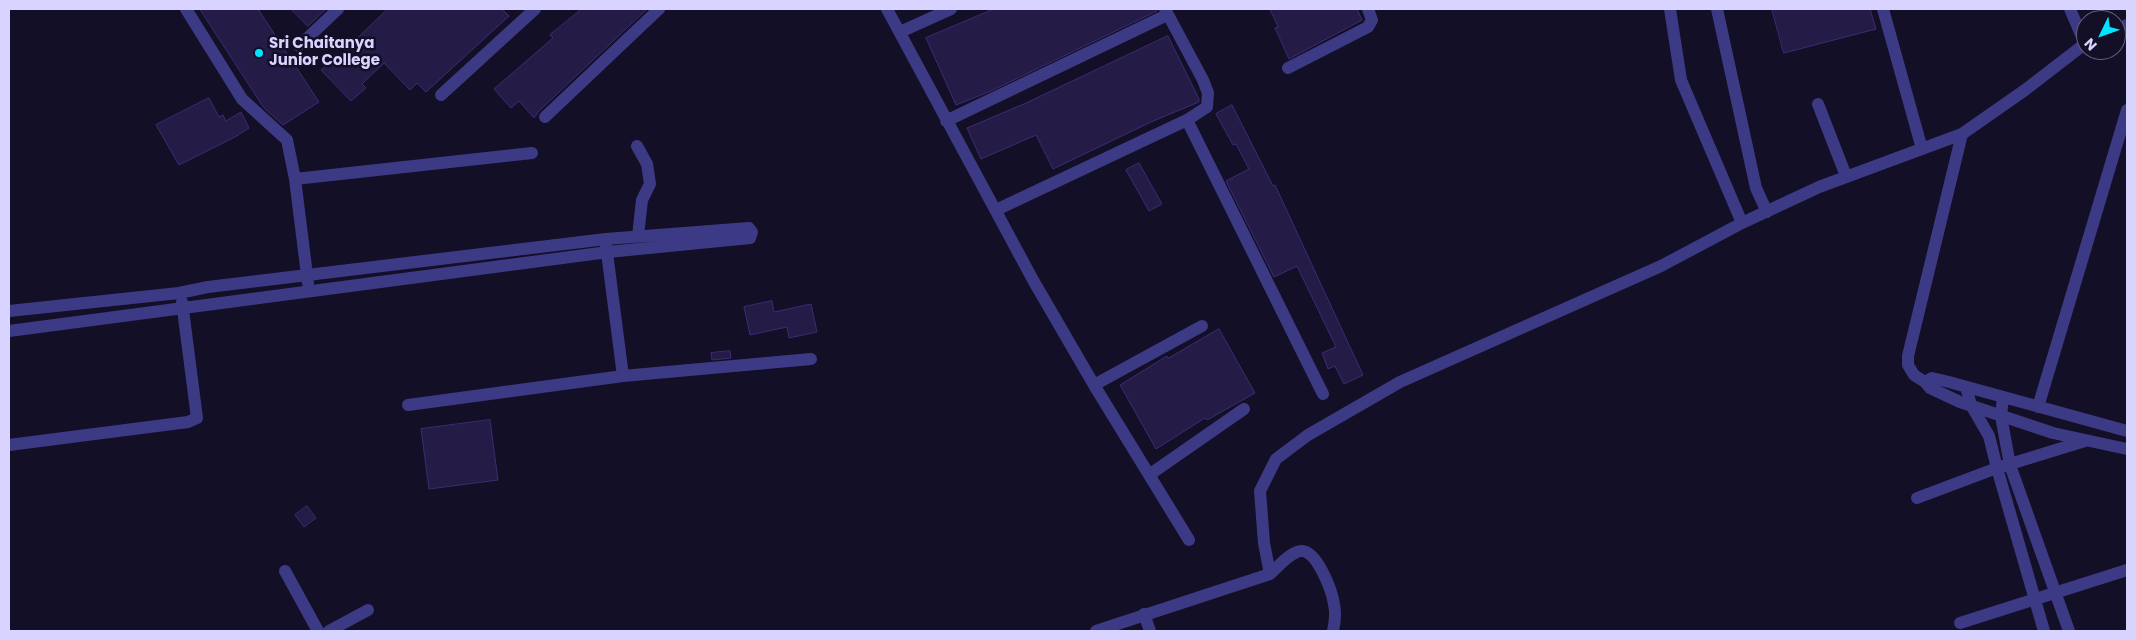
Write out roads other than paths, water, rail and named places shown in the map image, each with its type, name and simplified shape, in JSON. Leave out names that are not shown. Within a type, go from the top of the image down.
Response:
[{"type":"street","points":[[186,9],[242,99],[287,140],[295,179],[309,293]]},
{"type":"street","points":[[299,46],[338,9]]},
{"type":"street","points":[[545,117],[659,9]]},
{"type":"street","points":[[887,9],[1033,280],[1094,385],[1189,540]]},
{"type":"street","points":[[900,32],[951,9]]},
{"type":"street","points":[[1288,68],[1368,27],[1372,20],[1368,9]]},
{"type":"street","points":[[1670,9],[1681,80],[1742,223]]},
{"type":"street","points":[[1717,9],[1756,188],[1767,212]]},
{"type":"street","points":[[1883,9],[1922,149]]},
{"type":"street","points":[[2070,9],[2076,22]]},
{"type":"street","points":[[441,95],[527,11]]},
{"type":"street","points":[[946,121],[1166,12],[1208,93],[1208,107],[1187,120],[996,210]]},
{"type":"street","points":[[1270,574],[1264,543],[1260,491],[1276,459],[1308,434],[1400,382],[1661,266],[1742,223],[1846,176],[1962,134],[2076,52]]},
{"type":"street","points":[[1818,104],[1846,176]]},
{"type":"street","points":[[2038,407],[2127,110]]},
{"type":"street","points":[[1187,120],[1323,394]]},
{"type":"street","points":[[1962,134],[1908,356],[1908,365],[1914,374],[1930,388],[1960,402],[2053,433],[2127,449]]},
{"type":"street","points":[[637,146],[647,164],[650,184],[642,200],[638,236]]},
{"type":"street","points":[[295,179],[532,153]]},
{"type":"street","points":[[9,311],[180,293],[306,275],[606,239],[749,228],[752,232],[750,238],[608,252],[9,332]]},
{"type":"street","points":[[606,239],[624,376]]},
{"type":"street","points":[[9,445],[188,422],[198,418],[180,293]]},
{"type":"street","points":[[1094,385],[1202,326]]},
{"type":"street","points":[[408,405],[624,376],[811,359]]},
{"type":"street","points":[[1925,382],[1932,378],[2127,432]]},
{"type":"street","points":[[1966,388],[1971,405],[1989,436],[2044,631]]},
{"type":"street","points":[[2003,397],[2002,416],[2010,465],[2069,631]]},
{"type":"street","points":[[1149,475],[1244,409]]},
{"type":"street","points":[[1917,498],[1997,468],[2086,441]]},
{"type":"street","points":[[1096,631],[1270,574],[1293,554],[1302,551],[1310,554],[1329,584],[1334,604],[1335,620],[1333,631]]},
{"type":"street","points":[[1960,623],[2127,570]]},
{"type":"street","points":[[285,571],[318,631]]},
{"type":"street","points":[[329,631],[368,610]]},
{"type":"street","points":[[1144,614],[1150,631]]},
{"type":"place","name":"Sri Chaitanya Junior College","points":[[259,53]]}]
